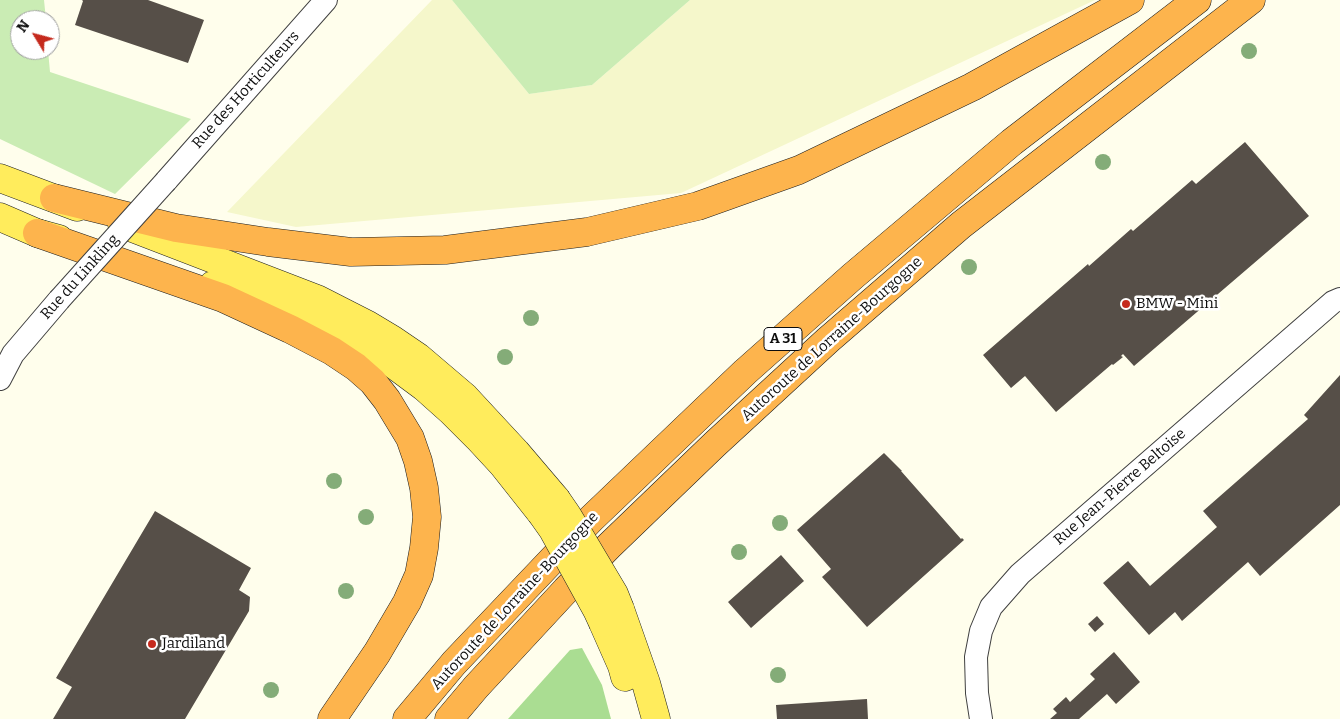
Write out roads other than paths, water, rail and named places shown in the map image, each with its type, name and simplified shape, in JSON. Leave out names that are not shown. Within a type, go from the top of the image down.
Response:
[{"type":"highway","points":[[54,198],[176,228],[352,252],[445,250],[587,232],[698,206],[799,170],[972,87],[1130,0]]},
{"type":"highway","name":"Autoroute de Lorraine-Bourgogne","points":[[407,719],[454,663],[584,526],[745,372],[853,276],[1012,142],[1197,0]]},
{"type":"highway","name":"Autoroute de Lorraine-Bourgogne","points":[[449,719],[476,687],[608,547],[821,346],[961,225],[1251,0]]},
{"type":"highway","points":[[37,232],[223,298],[290,329],[332,351],[356,367],[373,382],[387,400],[410,438],[418,461],[424,488],[427,517],[424,548],[419,575],[407,602],[332,719]]},
{"type":"main road","points":[[0,178],[317,299],[368,325],[418,357],[464,397],[516,452],[548,506],[553,530],[597,610],[611,616],[646,683],[656,719]]},
{"type":"main road","points":[[0,217],[37,232],[266,300],[314,319],[362,344],[424,387],[452,412],[503,465],[548,506]]},
{"type":"main road","points":[[611,616],[622,666],[637,719]]},
{"type":"street","name":"Rue des Horticulteurs","points":[[166,181],[326,0]]},
{"type":"street","name":"Rue du Linkling","points":[[0,379],[13,354],[166,181]]},
{"type":"street","name":"Rue Jean-Pierre Beltoise","points":[[981,719],[977,693],[976,657],[980,631],[991,608],[1020,574],[1333,302],[1340,299]]},
{"type":"place","name":"BMW - Mini","points":[[1126,304]]},
{"type":"place","name":"Jardiland","points":[[152,644]]}]
